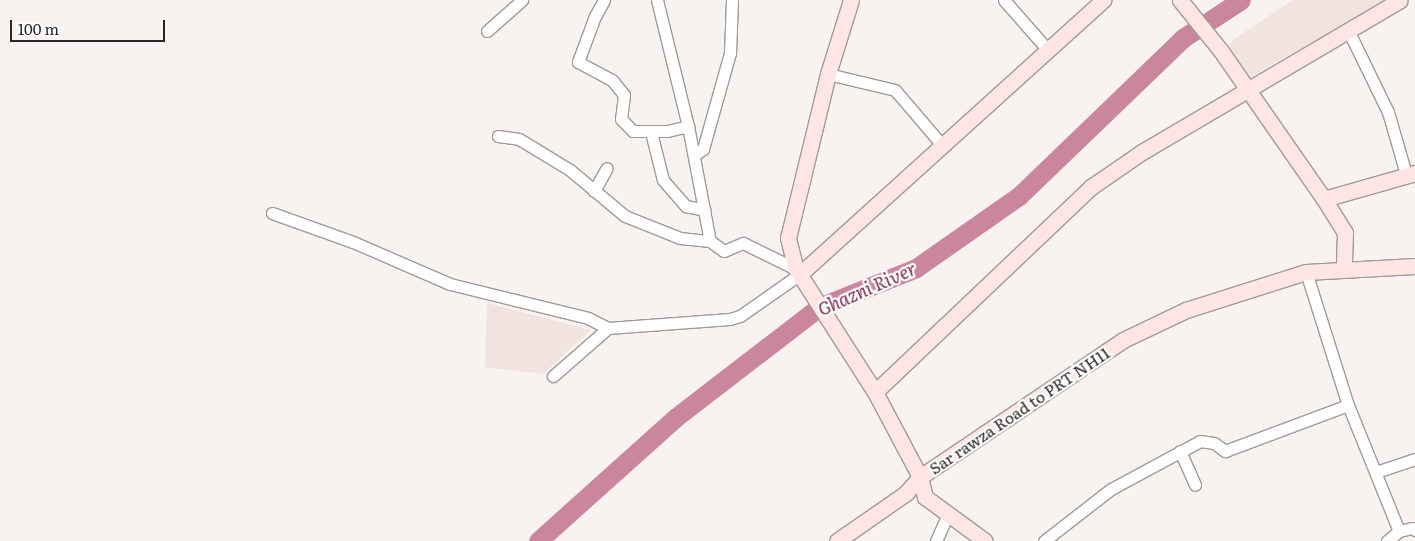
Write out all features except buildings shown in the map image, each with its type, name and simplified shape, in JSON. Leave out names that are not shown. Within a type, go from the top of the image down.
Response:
[{"type":"street","points":[[487,31],[522,0]]},
{"type":"street","points":[[604,0],[595,16],[578,62],[612,80],[624,95],[621,119],[633,131],[651,132],[688,126]]},
{"type":"street","points":[[657,0],[688,126],[710,241]]},
{"type":"street","points":[[694,155],[703,149],[730,53],[732,0]]},
{"type":"street","name":"Sar rawza Road to PRT NH11","points":[[851,0],[828,74],[788,238],[801,275],[875,392],[920,477],[1123,340],[1186,310],[1306,272],[1415,266]]},
{"type":"street","points":[[1004,0],[1048,50]]},
{"type":"street","points":[[272,213],[353,242],[450,284],[588,318],[608,328],[730,319],[740,316],[801,275],[1103,0]]},
{"type":"street","points":[[1180,0],[1221,51],[1246,90],[1324,199],[1344,233],[1344,269]]},
{"type":"street","points":[[875,392],[1091,187],[1142,152],[1400,0]]},
{"type":"street","points":[[1324,199],[1411,174],[1388,112],[1348,30]]},
{"type":"street","points":[[828,74],[895,90],[942,145]]},
{"type":"street","points":[[651,132],[663,180],[686,206],[705,210]]},
{"type":"street","points":[[498,136],[519,139],[570,170],[624,216],[680,238],[710,241],[724,251],[743,243],[801,275]]},
{"type":"street","points":[[594,191],[607,168]]},
{"type":"street","points":[[1306,272],[1348,405],[1400,530]]},
{"type":"street","points":[[553,376],[608,328]]},
{"type":"street","points":[[1044,541],[1111,489],[1200,441],[1214,443],[1225,450],[1348,405]]},
{"type":"street","points":[[1180,451],[1195,485]]},
{"type":"street","points":[[1376,472],[1415,458]]},
{"type":"street","points":[[920,477],[925,497],[948,516],[985,541]]},
{"type":"street","points":[[837,541],[906,493],[920,477]]},
{"type":"street","points":[[936,541],[948,516]]},
{"type":"street","points":[[1387,541],[1400,530],[1414,528]]},
{"type":"shaded area","points":[[1293,0],[1388,0],[1250,77],[1229,47],[1233,40]]},
{"type":"shaded area","points":[[487,303],[591,330],[543,374],[485,367]]},
{"type":"waterway","name":"Ghazni River","points":[[538,541],[675,418],[819,307],[916,268],[1019,196],[1183,38],[1241,0]]}]
